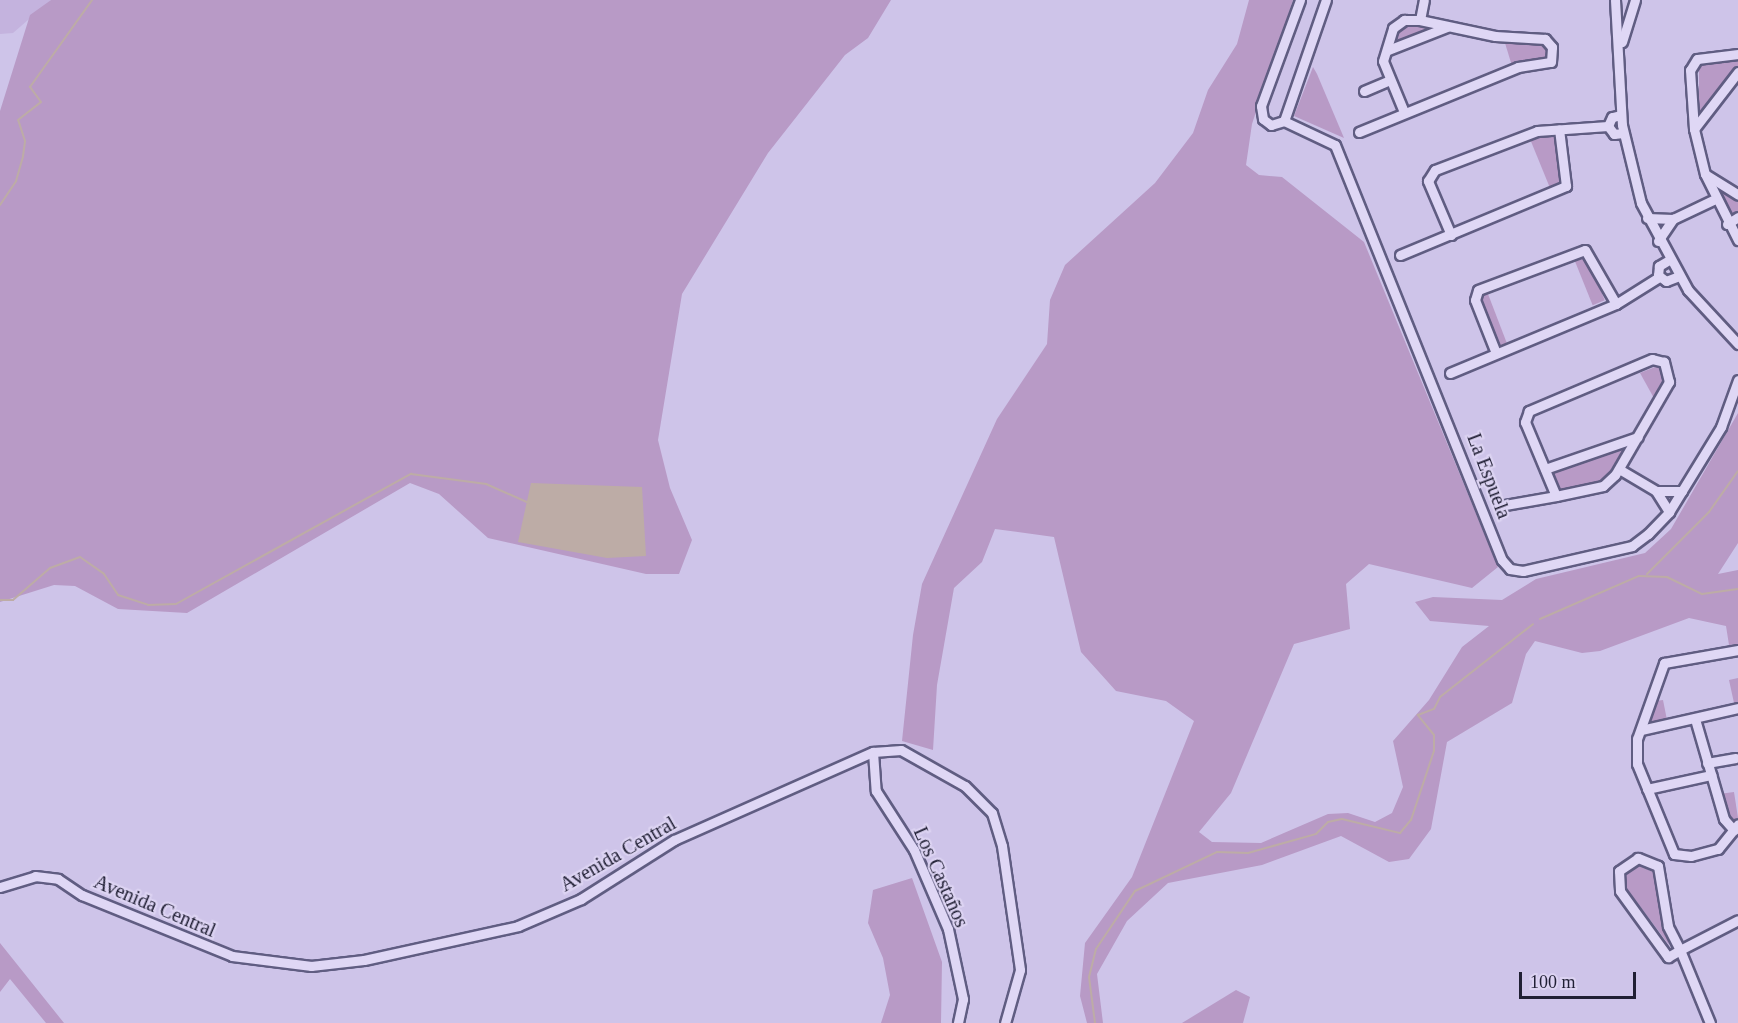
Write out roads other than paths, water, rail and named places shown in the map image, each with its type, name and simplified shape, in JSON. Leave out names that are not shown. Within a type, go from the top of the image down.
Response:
[{"type":"street","points":[[1300,0],[1260,110],[1268,123],[1284,122],[1326,0]]},
{"type":"street","points":[[1420,20],[1424,0]]},
{"type":"street","points":[[1615,0],[1623,134],[1647,218],[1678,276],[1738,344]]},
{"type":"street","points":[[1619,50],[1635,0]]},
{"type":"street","points":[[1359,132],[1518,67],[1551,62],[1552,47],[1545,39],[1447,27],[1420,20],[1395,25],[1383,61],[1388,81],[1404,112]]},
{"type":"street","points":[[1388,50],[1447,27]]},
{"type":"street","points":[[1736,55],[1691,65],[1694,129],[1705,174],[1713,200],[1738,240]]},
{"type":"street","points":[[1694,129],[1738,72]]},
{"type":"street","points":[[1364,91],[1388,81]]},
{"type":"street","points":[[1608,126],[1612,117],[1621,116]]},
{"type":"street","name":"La Espuela","points":[[1284,122],[1335,146],[1504,564],[1523,571],[1632,546],[1670,512],[1727,418],[1738,380]]},
{"type":"street","points":[[1451,235],[1429,175],[1520,137],[1559,129],[1608,126],[1623,134]]},
{"type":"street","points":[[1400,255],[1566,186],[1559,129]]},
{"type":"street","points":[[1705,174],[1738,195]]},
{"type":"street","points":[[1647,218],[1673,219],[1713,200]]},
{"type":"street","points":[[1727,224],[1738,217]]},
{"type":"street","points":[[1658,241],[1673,219]]},
{"type":"street","points":[[1496,353],[1475,300],[1478,290],[1584,250],[1616,304]]},
{"type":"street","points":[[1659,277],[1658,268],[1669,260]]},
{"type":"street","points":[[1659,277],[1666,281],[1678,276]]},
{"type":"street","points":[[1450,373],[1616,304],[1659,277]]},
{"type":"street","points":[[1505,505],[1603,486],[1619,469],[1670,379],[1666,365],[1656,359],[1529,411],[1525,422],[1556,495]]},
{"type":"street","points":[[1545,469],[1638,437]]},
{"type":"street","points":[[1619,469],[1656,491],[1670,512]]},
{"type":"street","points":[[1656,491],[1682,491]]},
{"type":"street","points":[[1674,854],[1635,758],[1641,730],[1664,663],[1738,650]]},
{"type":"street","points":[[1641,730],[1738,708]]},
{"type":"street","points":[[1658,866],[1674,854],[1691,856],[1718,849],[1736,827],[1724,819],[1695,719]]},
{"type":"street","name":"Avenida Central","points":[[0,887],[35,876],[58,879],[82,895],[232,956],[311,966],[364,960],[518,926],[581,899],[674,840],[873,752],[901,750],[932,763],[965,786],[992,813],[1002,846],[1020,970],[1005,1023]]},
{"type":"street","name":"Los Castaños","points":[[873,752],[876,791],[914,850],[948,929],[963,999],[958,1023]]},
{"type":"street","points":[[1707,763],[1736,758]]},
{"type":"street","points":[[1647,789],[1711,775]]},
{"type":"street","points":[[1658,866],[1634,859],[1622,867],[1618,881],[1668,957],[1738,920]]},
{"type":"street","points":[[1658,866],[1666,918],[1710,1023]]},
{"type":"waterway","points":[[0,205],[16,181],[23,156],[25,141],[18,120],[41,102],[30,87],[92,0]]},
{"type":"waterway","points":[[1647,574],[1709,512],[1738,471]]},
{"type":"waterway","points":[[0,600],[13,600],[50,568],[80,557],[104,574],[118,595],[148,605],[176,604],[411,474],[486,484],[529,503]]},
{"type":"waterway","points":[[1540,619],[1639,576],[1667,577],[1702,594],[1738,589]]},
{"type":"waterway","points":[[1095,1023],[1089,977],[1096,949],[1135,891],[1217,852],[1248,853],[1316,834],[1328,822],[1342,819],[1400,833],[1411,820],[1434,751],[1434,735],[1418,715],[1434,709],[1440,697],[1533,624]]}]
